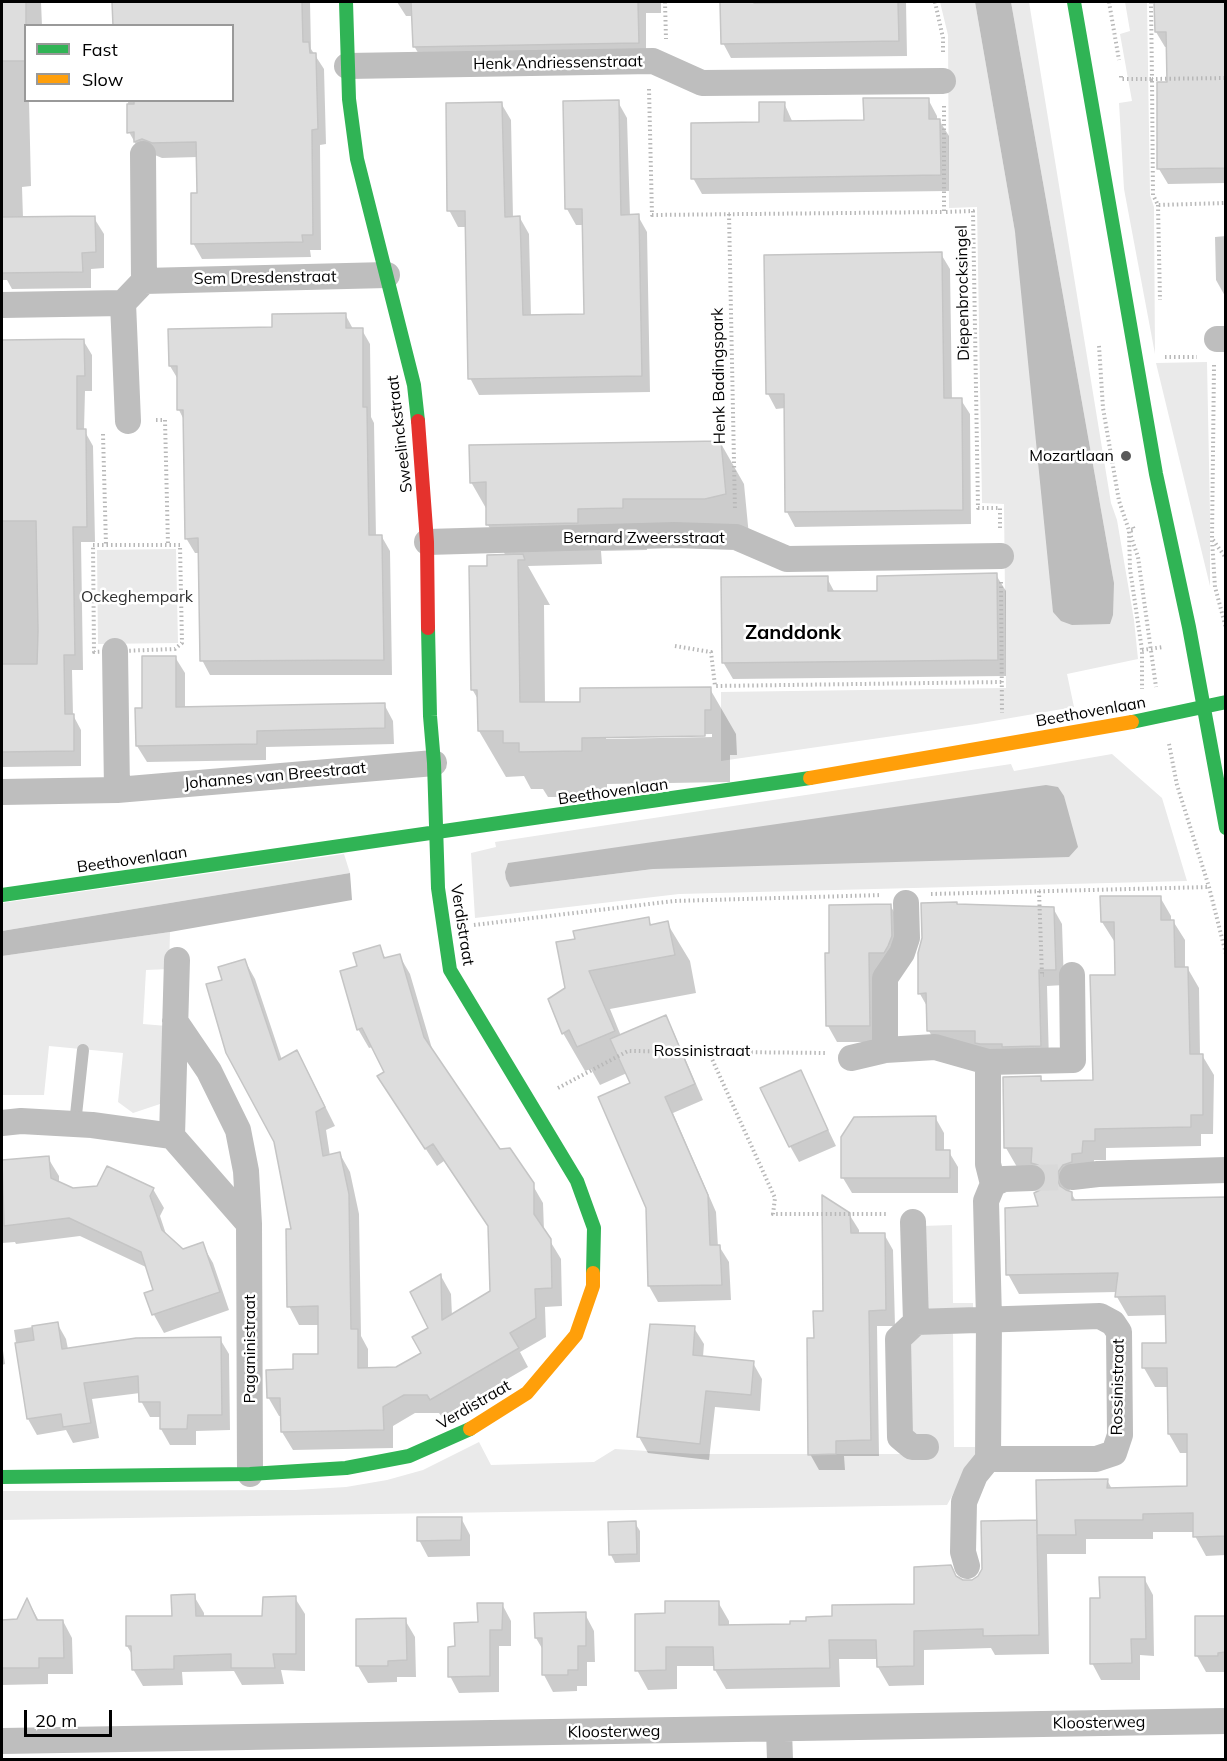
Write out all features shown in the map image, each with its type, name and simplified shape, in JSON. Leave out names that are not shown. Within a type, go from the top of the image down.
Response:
[{"type":"street","name":"Sweelinckstraat","points":[[346,2],[347,66],[357,159],[414,385],[422,455],[430,716],[437,834]]},
{"type":"street","points":[[1074,2],[1156,474],[1189,627],[1226,828]]},
{"type":"street","name":"Henk Andriessenstraat","points":[[347,66],[649,61],[702,83],[944,81]]},
{"type":"street","points":[[2,305],[123,303],[144,281],[143,154]]},
{"type":"street","name":"Sem Dresdenstraat","points":[[144,281],[387,275]]},
{"type":"street","points":[[123,303],[129,421]]},
{"type":"street","name":"Bernard Zweersstraat","points":[[426,542],[674,535],[736,537],[787,559],[1001,556]]},
{"type":"street","points":[[115,651],[117,790]]},
{"type":"street","name":"Beethovenlaan","points":[[2,895],[758,787],[1106,727],[1226,702]]},
{"type":"street","name":"Johannes van Breestraat","points":[[2,792],[117,790],[434,763]]},
{"type":"street","name":"Verdistraat","points":[[2,1477],[250,1474],[346,1468],[409,1456],[464,1433],[528,1393],[576,1335],[593,1286],[594,1228],[577,1181],[450,970],[438,888],[437,834]]},
{"type":"street","points":[[885,1050],[885,978],[903,953],[907,938],[904,898]]},
{"type":"street","points":[[172,1136],[177,960]]},
{"type":"street","points":[[851,1058],[885,1050],[934,1047],[988,1062],[1074,1060],[1072,975]]},
{"type":"street","name":"Paganinistraat","points":[[175,1021],[209,1071],[238,1130],[246,1171],[249,1224],[250,1474]]},
{"type":"street","points":[[967,1566],[963,1552],[964,1502],[975,1475],[988,1459],[989,1319],[986,1201],[993,1184],[988,1164],[988,1062]]},
{"type":"street","points":[[2,1123],[21,1121],[75,1124],[172,1136],[249,1224]]},
{"type":"street","points":[[1072,1177],[1098,1174],[1226,1170]]},
{"type":"street","points":[[993,1184],[1004,1179],[1032,1178]]},
{"type":"street","points":[[913,1221],[916,1322],[898,1339],[900,1437],[912,1447],[926,1447]]},
{"type":"street","name":"Rossinistraat","points":[[916,1322],[1100,1316],[1113,1323],[1119,1332],[1120,1435],[1114,1453],[1096,1459],[988,1459]]},
{"type":"street","name":"Kloosterweg","points":[[2,1741],[1226,1721]]},
{"type":"street","points":[[779,1730],[780,1760]]},
{"type":"lane","points":[[75,1124],[83,1050]]},
{"type":"path","name":"Diepenbrocksingel","points":[[935,2],[943,38],[944,212],[973,211],[978,508],[1000,508],[1001,556]]},
{"type":"path","points":[[1109,2],[1121,79],[1226,78]]},
{"type":"path","points":[[1151,2],[1153,195],[1158,205],[1160,310]]},
{"type":"path","points":[[649,61],[652,215],[944,212]]},
{"type":"path","points":[[1158,205],[1226,203]]},
{"type":"path","name":"Henk Badingspark","points":[[729,214],[736,537]]},
{"type":"path","points":[[1161,357],[1215,348],[1212,540],[1215,587],[1226,628]]},
{"type":"path","points":[[106,545],[103,422],[165,420],[168,545]]},
{"type":"path","points":[[1133,520],[1134,530],[1129,531],[1130,569],[1142,650],[1142,696]]},
{"type":"path","points":[[1212,540],[1226,558]]},
{"type":"path","points":[[93,545],[106,545],[180,545],[182,643],[175,649],[94,652],[93,545]]},
{"type":"path","points":[[1001,556],[1002,724]]},
{"type":"path","points":[[675,646],[711,652],[715,686],[1002,682]]},
{"type":"path","points":[[1142,650],[1152,649]]},
{"type":"path","points":[[443,929],[674,901],[904,898],[1209,886]]},
{"type":"path","points":[[1039,891],[1042,975],[1072,975]]},
{"type":"path","name":"Rossinistraat","points":[[531,1102],[628,1051],[819,1052],[851,1058]]},
{"type":"path","points":[[711,1051],[712,1059],[775,1198],[773,1214],[902,1214],[913,1221]]},
{"type":"green space","points":[[940,2],[975,2],[1015,232],[1114,583],[1011,2],[1029,2],[1111,503],[1117,520],[1134,620],[1138,659],[1067,674],[1074,707],[976,724],[721,761],[721,692],[1006,688],[1004,504],[982,503],[977,207],[949,208],[948,35]]},
{"type":"green space","points":[[1125,2],[1147,2],[1150,195],[1154,207],[1155,354],[1124,189],[1119,103],[1132,101],[1120,34],[1130,31]]},
{"type":"green space","points":[[1207,362],[1210,515],[1210,586],[1156,363]]},
{"type":"green space","name":"Ockeghempark","points":[[176,549],[178,643],[98,644],[97,550]]},
{"type":"green space","points":[[1112,754],[1162,798],[1187,881],[679,894],[475,918],[471,853],[496,847],[495,842],[1011,764],[1014,771]],"holes":[[[509,863],[653,869],[510,887]]]},
{"type":"green space","points":[[344,854],[350,873],[2,931],[2,903]]},
{"type":"green space","points":[[170,932],[169,969],[146,970],[143,1024],[167,1026],[167,1080],[160,1104],[133,1113],[118,1102],[123,1053],[49,1046],[44,1095],[2,1095],[2,956]]},
{"type":"green space","points":[[952,1225],[953,1303],[973,1303],[973,1312],[931,1313],[924,1306],[922,1226]]},
{"type":"green space","points":[[917,1330],[953,1330],[954,1447],[975,1447],[976,1453],[947,1505],[2,1520],[2,1491],[295,1490],[346,1487],[387,1480],[423,1470],[479,1442],[491,1465],[594,1462],[615,1449],[696,1454],[930,1454],[910,1433],[907,1340]]},
{"type":"shaded area","points":[[975,2],[1011,2],[1114,583],[1113,615],[1110,624],[1072,625],[1061,621],[1053,612],[1015,232]]},
{"type":"shaded area","points":[[1046,785],[1058,787],[1064,796],[1078,847],[1069,857],[653,869],[510,887],[506,879],[505,872],[508,863]]},
{"type":"shaded area","points":[[350,873],[352,900],[170,932],[2,956],[2,931]]},
{"type":"building","points":[[2,2],[26,2],[24,61],[2,61]]},
{"type":"building","points":[[112,2],[302,2],[303,42],[309,42],[310,53],[316,53],[318,129],[312,130],[313,235],[302,235],[303,242],[191,244],[191,193],[197,193],[196,142],[152,143],[142,139],[134,142],[134,132],[127,133],[127,104],[134,104],[134,102],[234,102],[234,24],[113,24]]},
{"type":"building","points":[[411,2],[638,2],[639,43],[413,47]]},
{"type":"building","points":[[720,2],[898,2],[899,41],[721,44]]},
{"type":"building","points":[[1154,2],[1226,2],[1226,168],[1157,169],[1157,82],[1167,82],[1166,32],[1155,32]]},
{"type":"building","points":[[863,98],[929,98],[929,119],[940,119],[941,175],[691,179],[691,123],[759,122],[759,102],[785,102],[784,121],[864,120]]},
{"type":"building","points":[[619,100],[621,215],[639,214],[642,376],[468,379],[465,211],[447,211],[446,103],[502,102],[505,217],[520,216],[523,315],[584,314],[582,209],[565,209],[563,101]]},
{"type":"building","points":[[95,216],[96,252],[82,253],[83,272],[2,273],[2,217]]},
{"type":"building","points":[[942,252],[944,398],[962,398],[963,510],[785,512],[784,394],[766,394],[764,255]]},
{"type":"building","points":[[346,313],[346,328],[363,328],[363,407],[367,407],[369,535],[382,535],[384,660],[200,661],[198,538],[185,539],[183,410],[177,410],[177,366],[169,366],[168,329],[272,327],[272,314]]},
{"type":"building","points":[[84,339],[85,376],[77,376],[77,429],[86,429],[87,527],[73,527],[75,655],[64,655],[65,714],[74,714],[74,751],[2,752],[2,664],[37,664],[38,631],[36,521],[2,521],[2,340]]},
{"type":"building","points":[[721,441],[726,494],[705,499],[623,499],[623,508],[578,509],[578,523],[486,525],[486,482],[470,483],[469,445]]},
{"type":"building","points":[[523,554],[525,560],[518,560],[520,702],[580,702],[580,688],[711,687],[711,710],[705,710],[705,736],[582,738],[582,751],[519,752],[519,743],[503,743],[503,731],[478,731],[477,690],[471,690],[469,566],[487,566],[487,555]]},
{"type":"building","points":[[997,573],[998,660],[722,663],[721,577],[828,576],[828,591],[877,591],[877,576]]},
{"type":"building","points":[[142,656],[176,656],[176,707],[385,703],[385,728],[257,731],[257,744],[136,746],[135,708],[142,708]]},
{"type":"building","points":[[1100,896],[1161,896],[1161,920],[1174,920],[1175,967],[1188,967],[1190,1054],[1203,1054],[1203,1115],[1191,1115],[1191,1127],[1095,1129],[1095,1141],[1083,1141],[1082,1153],[1072,1154],[1072,1162],[1063,1165],[1058,1172],[1057,1179],[1060,1186],[1072,1192],[1072,1200],[1226,1197],[1226,1536],[1193,1537],[1193,1513],[1143,1514],[1143,1520],[1075,1520],[1076,1535],[1037,1535],[1039,1635],[983,1636],[983,1629],[914,1631],[914,1666],[877,1667],[876,1640],[829,1640],[830,1668],[714,1670],[713,1647],[666,1647],[666,1670],[635,1671],[635,1614],[665,1613],[665,1601],[719,1601],[719,1625],[790,1624],[790,1621],[806,1621],[806,1617],[832,1616],[832,1605],[914,1604],[914,1567],[951,1565],[956,1576],[963,1580],[972,1580],[978,1576],[982,1569],[981,1521],[1037,1520],[1036,1480],[1108,1479],[1107,1488],[1187,1486],[1187,1434],[1168,1434],[1167,1368],[1142,1368],[1142,1343],[1166,1343],[1165,1296],[1115,1297],[1118,1273],[1006,1275],[1005,1208],[1038,1206],[1034,1193],[1045,1186],[1047,1178],[1044,1170],[1031,1163],[1032,1148],[1004,1148],[1003,1077],[1041,1076],[1041,1081],[1093,1080],[1090,975],[1115,975],[1114,922],[1101,922]]},
{"type":"building","points":[[957,902],[957,904],[1054,907],[1056,970],[1039,970],[1041,1046],[1002,1047],[1002,1044],[975,1043],[975,1031],[927,1031],[926,993],[918,994],[918,953],[922,938],[921,903]]},
{"type":"building","points":[[891,904],[892,936],[888,946],[884,953],[869,953],[870,1026],[826,1026],[825,953],[829,953],[829,905]]},
{"type":"building","points":[[649,917],[650,925],[668,921],[675,955],[589,971],[615,1031],[577,1047],[569,1030],[562,1034],[548,999],[565,988],[556,942],[575,939],[573,931]]},
{"type":"building","points":[[380,945],[384,958],[400,954],[424,1037],[500,1149],[510,1148],[534,1183],[534,1214],[551,1239],[552,1288],[535,1289],[536,1318],[510,1333],[519,1348],[430,1400],[427,1395],[404,1395],[383,1407],[384,1430],[281,1432],[280,1398],[267,1398],[266,1370],[293,1369],[293,1354],[318,1354],[318,1306],[287,1307],[286,1229],[291,1229],[274,1142],[226,1053],[206,984],[222,980],[218,967],[245,959],[279,1060],[297,1050],[325,1107],[316,1112],[323,1156],[340,1152],[349,1194],[351,1329],[358,1329],[358,1368],[396,1367],[421,1353],[412,1337],[428,1328],[410,1292],[441,1274],[442,1320],[490,1291],[488,1226],[433,1144],[425,1149],[377,1076],[384,1072],[362,1028],[357,1030],[340,971],[357,966],[353,953]]},
{"type":"building","points":[[666,1015],[695,1084],[665,1097],[708,1195],[710,1245],[720,1245],[722,1285],[648,1286],[646,1208],[598,1097],[630,1083],[610,1039]]},
{"type":"building","points":[[801,1070],[828,1130],[789,1147],[760,1088]]},
{"type":"building","points":[[936,1116],[936,1150],[950,1150],[950,1178],[841,1178],[841,1137],[854,1117]]},
{"type":"building","points":[[49,1156],[51,1178],[73,1188],[97,1186],[107,1166],[154,1188],[150,1196],[162,1230],[183,1249],[203,1242],[220,1292],[152,1315],[144,1293],[153,1290],[141,1252],[69,1218],[4,1226],[2,1160]]},
{"type":"building","points":[[822,1195],[850,1213],[851,1233],[885,1233],[886,1310],[869,1311],[871,1440],[836,1441],[836,1454],[808,1455],[807,1338],[814,1338],[813,1311],[823,1311]]},
{"type":"building","points":[[58,1322],[62,1349],[136,1338],[221,1337],[222,1415],[188,1415],[187,1429],[160,1429],[160,1402],[139,1402],[138,1376],[84,1383],[91,1423],[63,1427],[61,1414],[27,1419],[15,1343],[34,1340],[32,1326]]},
{"type":"building","points":[[650,1324],[695,1326],[693,1355],[754,1361],[751,1395],[706,1391],[700,1444],[637,1437]]},
{"type":"building","points":[[417,1517],[462,1517],[461,1540],[417,1541]]},
{"type":"building","points":[[636,1521],[637,1554],[609,1555],[608,1522]]},
{"type":"building","points":[[1099,1577],[1145,1577],[1146,1639],[1131,1639],[1132,1663],[1090,1664],[1090,1598],[1100,1598]]},
{"type":"building","points":[[195,1594],[196,1616],[262,1616],[263,1597],[296,1596],[296,1654],[273,1654],[275,1668],[231,1668],[231,1654],[174,1656],[174,1669],[132,1670],[131,1646],[126,1646],[126,1616],[172,1616],[171,1595]]},
{"type":"building","points":[[27,1598],[37,1620],[63,1620],[64,1658],[39,1658],[39,1668],[2,1668],[2,1620],[17,1619]]},
{"type":"building","points":[[477,1603],[503,1603],[502,1630],[490,1630],[490,1676],[448,1677],[448,1647],[455,1646],[454,1623],[478,1622]]},
{"type":"building","points":[[586,1612],[586,1646],[578,1646],[578,1670],[568,1670],[568,1675],[542,1675],[542,1638],[535,1638],[534,1613]]},
{"type":"building","points":[[1195,1616],[1226,1616],[1226,1652],[1218,1653],[1218,1656],[1195,1656]]},
{"type":"building","points":[[406,1618],[407,1660],[388,1661],[388,1666],[356,1666],[356,1619]]},
{"type":"tunnel","points":[[1032,1178],[1072,1177]]},
{"type":"traffic: fast","points":[[346,2],[349,99],[357,159],[414,385],[418,421]]},
{"type":"traffic: fast","points":[[1074,2],[1156,474],[1189,627],[1226,828]]},
{"type":"traffic: fast","points":[[428,628],[438,888],[450,970],[577,1181],[594,1228],[593,1273]]},
{"type":"traffic: fast","points":[[1132,722],[1226,702]]},
{"type":"traffic: fast","points":[[2,895],[810,778]]},
{"type":"traffic: fast","points":[[2,1477],[250,1474],[346,1468],[409,1456],[470,1429]]},
{"type":"traffic: slow","points":[[810,778],[1132,722]]},
{"type":"traffic: slow","points":[[470,1429],[527,1393],[576,1335],[593,1286],[593,1273]]},
{"type":"traffic: jam","points":[[418,421],[427,542],[428,628]]},
{"type":"place","name":"Mozartlaan","points":[[1126,456]]},
{"type":"district","name":"Zanddonk","points":[[793,633]]}]
